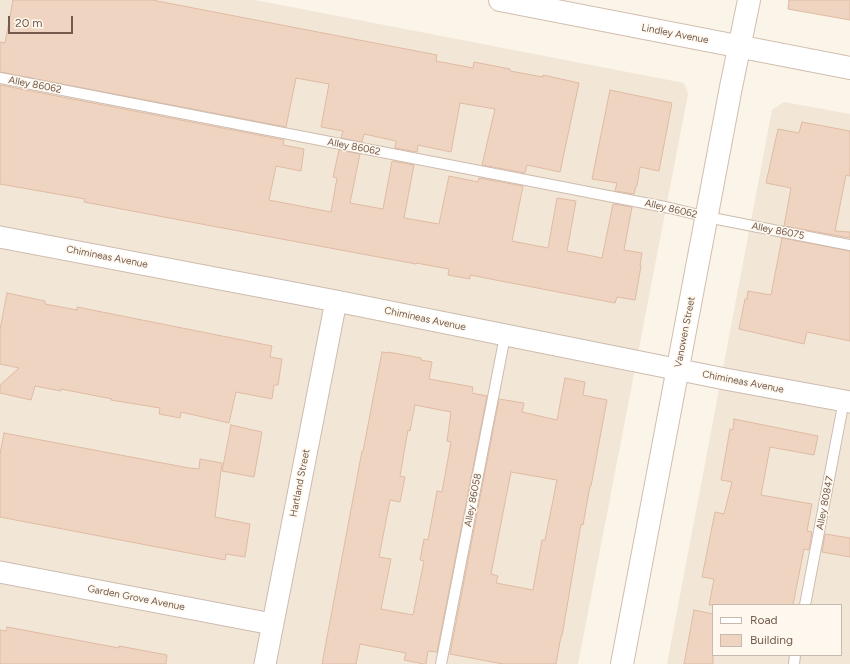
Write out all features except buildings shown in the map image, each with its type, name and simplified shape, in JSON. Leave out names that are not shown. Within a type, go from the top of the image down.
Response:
[{"type":"main road","name":"Lindley Avenue","points":[[500,0],[850,68]]},
{"type":"main road","name":"Vanowen Street","points":[[622,664],[749,0]]},
{"type":"street","name":"Chimineas Avenue","points":[[0,237],[847,401]]},
{"type":"street","name":"Hartland Street","points":[[265,664],[336,301]]},
{"type":"street","name":"Garden Grove Avenue","points":[[0,572],[272,624]]},
{"type":"lane","name":"Alley 86062","points":[[0,78],[647,203],[707,217]]},
{"type":"lane","name":"Alley 86075","points":[[707,217],[850,245]]},
{"type":"lane","name":"Alley 86058","points":[[441,664],[505,336]]},
{"type":"lane","name":"Alley 80847","points":[[805,604],[847,401]]},
{"type":"shaded area","points":[[0,0],[255,0],[684,83],[688,94],[578,664],[0,664]]},
{"type":"shaded area","points":[[784,102],[850,114],[850,664],[667,664],[772,110]]}]
